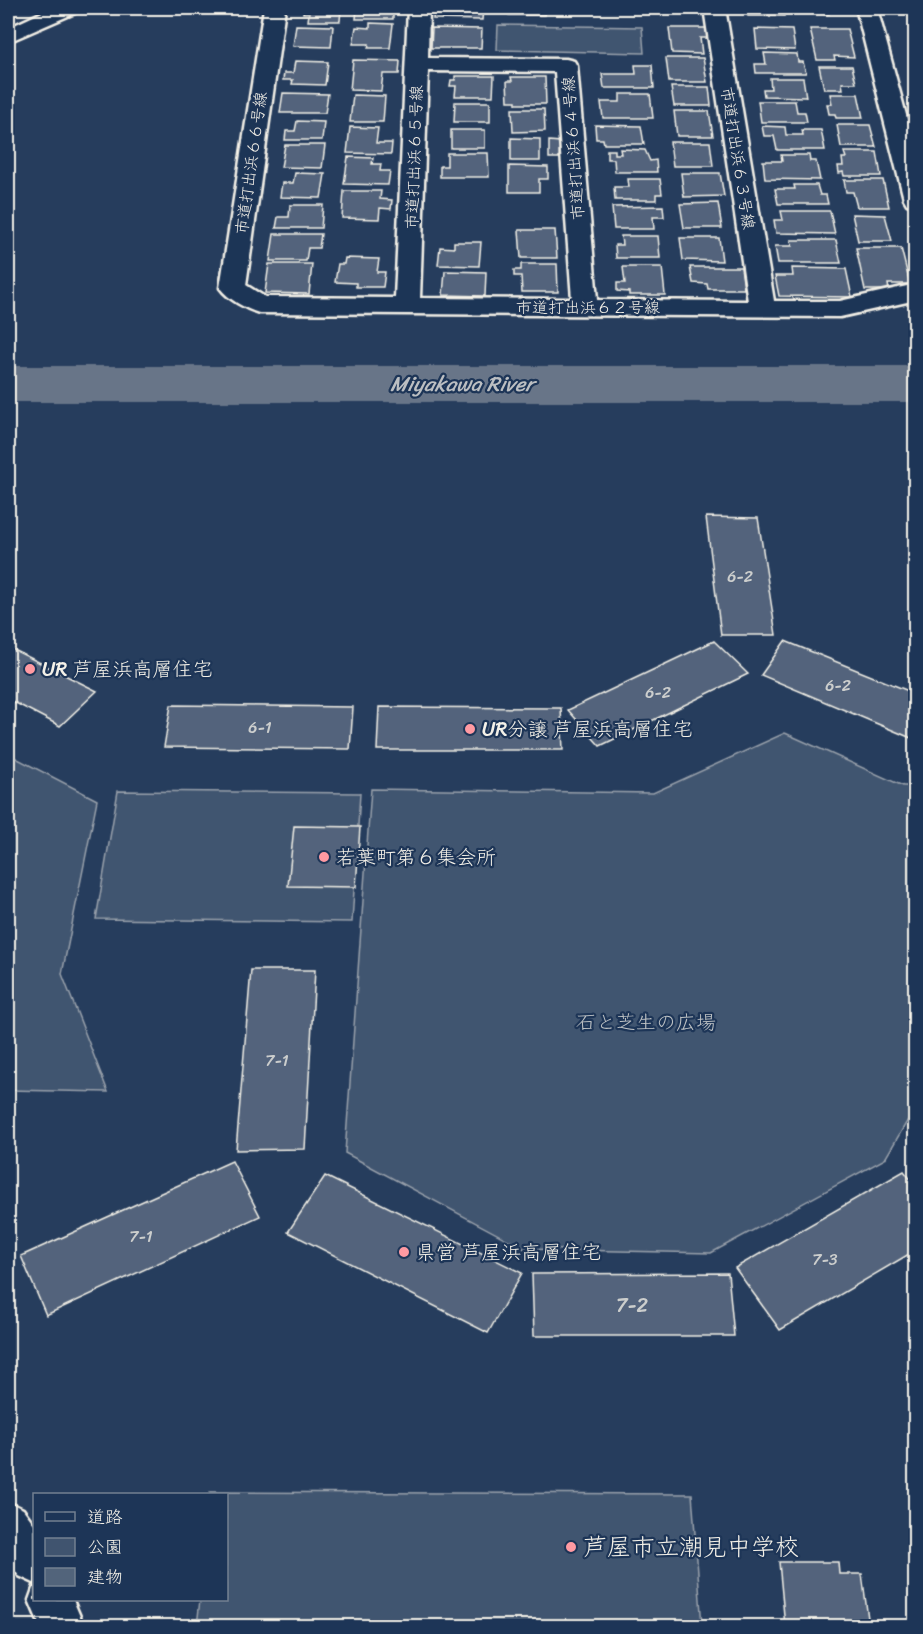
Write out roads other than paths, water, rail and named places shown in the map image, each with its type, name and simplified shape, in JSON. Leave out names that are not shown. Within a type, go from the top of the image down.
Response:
[{"type":"street","points":[[8,36],[67,8]]},
{"type":"street","name":"市道打出浜６６号線","points":[[259,305],[233,288],[274,8]]},
{"type":"street","name":"市道打出浜６５号線","points":[[407,306],[419,8]]},
{"type":"street","points":[[691,8],[715,8]]},
{"type":"street","name":"市道打出浜６３号線","points":[[715,8],[762,308]]},
{"type":"street","points":[[866,8],[915,199]]},
{"type":"street","name":"市道打出浜６４号線","points":[[417,64],[567,66],[585,307]]},
{"type":"street","name":"市道打出浜６２号線","points":[[259,305],[840,309],[915,292]]},
{"type":"street","points":[[8,1524],[33,1560]]},
{"type":"street","points":[[52,1601],[62,1626]]},
{"type":"waterway","name":"Miyakawa River","points":[[8,384],[916,384]]},
{"type":"place","name":"UR 芦屋浜高層住宅","points":[[30,669]]},
{"type":"place","name":"UR分譲 芦屋浜高層住宅","points":[[470,729]]},
{"type":"place","name":"若葉町第６集会所","points":[[324,857]]},
{"type":"place","name":"県営 芦屋浜高層住宅","points":[[404,1252]]},
{"type":"place","name":"芦屋市立潮見中学校","points":[[571,1547]]},
{"type":"park label","name":"石と芝生の広場","points":[[646,1022]]}]
